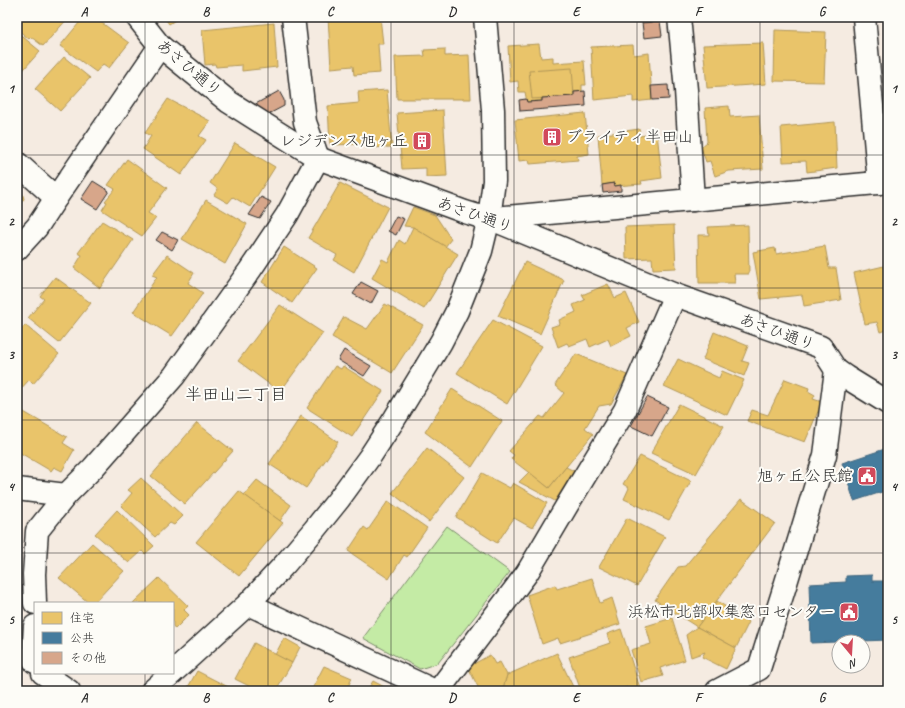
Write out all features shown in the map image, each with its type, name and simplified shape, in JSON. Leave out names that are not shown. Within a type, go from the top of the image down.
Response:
[{"type":"street","name":"あさひ通り","points":[[136,17],[160,46],[229,102],[318,158],[465,212],[502,222],[675,295],[821,347],[836,370]]},
{"type":"street","points":[[35,602],[34,574],[37,531],[66,495],[93,468],[174,376],[283,221],[318,158],[305,122],[293,17]]},
{"type":"street","points":[[174,670],[248,604],[285,564],[339,499],[366,461],[423,372],[457,311],[481,251],[489,218],[494,182],[493,118],[485,17]]},
{"type":"street","points":[[679,17],[686,90],[693,200]]},
{"type":"street","points":[[489,218],[883,183],[864,17]]},
{"type":"street","points":[[17,249],[36,227],[160,46]]},
{"type":"street","points":[[17,163],[56,198]]},
{"type":"street","points":[[438,691],[527,573],[625,410],[675,295]]},
{"type":"street","points":[[717,691],[759,669],[825,455],[836,370],[888,403]]},
{"type":"street","points":[[17,490],[66,495]]},
{"type":"street","points":[[248,604],[435,691]]},
{"type":"street","points":[[34,642],[34,660]]},
{"type":"street","points":[[44,674],[69,691]]},
{"type":"street","points":[[152,691],[170,674]]},
{"type":"green space","points":[[447,526],[510,572],[438,663],[420,669],[363,638]]},
{"type":"building: 住宅","points":[[17,17],[69,17],[43,46],[31,37],[29,39],[17,29]]},
{"type":"building: 住宅","points":[[84,17],[94,17],[129,43],[109,68],[103,64],[96,72],[60,46]]},
{"type":"building: 住宅","points":[[164,17],[180,17],[169,24]]},
{"type":"building: 住宅","points":[[328,17],[380,17],[383,44],[378,44],[380,73],[354,75],[353,66],[331,68]]},
{"type":"building: 住宅","points":[[541,17],[576,17],[576,18],[541,22]]},
{"type":"building: 住宅","points":[[274,23],[277,67],[242,71],[242,65],[216,67],[215,64],[205,65],[202,30]]},
{"type":"building: 住宅","points":[[775,30],[826,32],[824,82],[774,81]]},
{"type":"building: 住宅","points":[[17,32],[40,51],[17,77]]},
{"type":"building: 住宅","points":[[763,43],[766,84],[707,88],[703,45]]},
{"type":"building: 住宅","points":[[539,44],[541,58],[553,57],[553,63],[584,61],[586,85],[582,85],[582,91],[574,92],[574,96],[542,98],[542,101],[527,102],[525,92],[519,92],[518,81],[510,82],[508,46]]},
{"type":"building: 住宅","points":[[633,45],[634,55],[649,53],[652,100],[633,102],[633,96],[594,100],[591,47]]},
{"type":"building: 住宅","points":[[445,49],[445,56],[469,55],[471,99],[397,99],[395,57],[425,56],[424,50]]},
{"type":"building: 住宅","points":[[64,57],[90,78],[60,111],[35,89]]},
{"type":"building: 住宅","points":[[572,68],[574,96],[532,99],[529,71]]},
{"type":"building: 住宅","points":[[387,90],[392,147],[366,148],[365,144],[330,145],[328,106],[359,103],[358,92]]},
{"type":"building: 住宅","points":[[168,99],[210,121],[199,136],[206,140],[181,175],[143,149],[151,136],[145,133]]},
{"type":"building: 住宅","points":[[729,106],[730,117],[759,115],[763,169],[729,171],[715,176],[710,161],[706,162],[701,147],[707,142],[705,108]]},
{"type":"building: 住宅","name":"レジデンス旭ヶ丘","points":[[443,110],[447,176],[426,177],[426,168],[402,169],[397,113]]},
{"type":"building: 住宅","name":"ブライティ半田山","points":[[585,113],[589,154],[577,156],[578,160],[530,164],[529,160],[519,161],[515,120]]},
{"type":"building: 住宅","points":[[835,122],[837,168],[807,172],[806,161],[783,162],[781,127]]},
{"type":"building: 住宅","points":[[639,129],[640,136],[657,133],[662,178],[641,181],[642,184],[615,186],[614,183],[602,185],[598,135]]},
{"type":"building: 住宅","points":[[235,143],[275,167],[250,207],[233,197],[228,203],[214,195],[218,189],[210,183]]},
{"type":"building: 住宅","points":[[127,159],[167,188],[148,213],[156,218],[142,236],[102,210],[107,202],[105,201],[115,189],[108,185]]},
{"type":"building: 住宅","points":[[340,183],[388,207],[354,272],[334,260],[337,255],[308,238]]},
{"type":"building: 住宅","points":[[17,187],[22,192],[24,199],[17,207]]},
{"type":"building: 住宅","points":[[206,200],[247,224],[225,264],[182,239]]},
{"type":"building: 住宅","points":[[413,207],[435,215],[451,239],[445,247],[413,227],[404,226]]},
{"type":"building: 住宅","points":[[102,221],[133,240],[100,288],[74,268],[82,255],[78,253]]},
{"type":"building: 住宅","points":[[674,225],[676,268],[653,269],[652,258],[626,259],[625,227]]},
{"type":"building: 住宅","points":[[748,225],[749,274],[734,274],[735,283],[699,283],[698,235],[709,235],[708,227]]},
{"type":"building: 住宅","points":[[413,227],[458,254],[424,309],[372,278],[382,259],[388,262],[399,240],[405,244]]},
{"type":"building: 住宅","points":[[825,246],[829,268],[836,268],[841,300],[804,306],[802,295],[761,299],[753,252],[775,248],[776,254]]},
{"type":"building: 住宅","points":[[284,247],[317,268],[292,303],[262,282]]},
{"type":"building: 住宅","points":[[167,255],[194,273],[188,283],[203,293],[172,336],[133,312],[157,277],[152,275]]},
{"type":"building: 住宅","points":[[525,262],[564,280],[540,334],[498,316]]},
{"type":"building: 住宅","points":[[884,266],[888,284],[888,330],[880,332],[877,322],[865,324],[854,273]]},
{"type":"building: 住宅","points":[[55,277],[91,303],[59,343],[28,318],[44,299],[40,296]]},
{"type":"building: 住宅","points":[[608,284],[615,298],[626,293],[639,322],[627,328],[631,336],[611,346],[608,339],[590,347],[587,339],[569,346],[567,343],[558,347],[551,327],[560,324],[559,320],[576,312],[573,305],[585,300],[582,295]]},
{"type":"building: 住宅","points":[[385,304],[423,325],[392,373],[332,337],[344,317],[367,329]]},
{"type":"building: 住宅","points":[[280,305],[323,333],[280,392],[238,361]]},
{"type":"building: 住宅","points":[[493,320],[542,346],[507,404],[457,373]]},
{"type":"building: 住宅","points":[[25,325],[59,354],[33,384],[29,380],[17,393],[17,334]]},
{"type":"building: 住宅","points":[[714,332],[748,346],[742,361],[749,363],[744,376],[703,359]]},
{"type":"building: 住宅","points":[[576,354],[627,375],[611,404],[599,406],[585,428],[593,434],[549,488],[511,459],[514,455],[509,451],[540,416],[544,418],[564,393],[555,385]]},
{"type":"building: 住宅","points":[[678,359],[719,378],[722,371],[744,380],[727,415],[664,386]]},
{"type":"building: 住宅","points":[[335,366],[341,369],[343,366],[383,391],[352,437],[307,408]]},
{"type":"building: 住宅","points":[[785,379],[809,388],[808,391],[815,395],[813,399],[822,402],[805,442],[747,421],[752,410],[768,415]]},
{"type":"building: 住宅","points":[[452,389],[502,421],[472,467],[425,432]]},
{"type":"building: 住宅","points":[[679,404],[724,426],[696,474],[651,453]]},
{"type":"building: 住宅","points":[[22,411],[67,437],[63,443],[74,450],[62,471],[54,467],[51,471],[17,451],[17,419]]},
{"type":"building: 住宅","points":[[301,416],[338,442],[306,488],[269,464]]},
{"type":"building: 住宅","points":[[197,423],[233,451],[185,504],[151,476]]},
{"type":"building: 住宅","points":[[427,448],[464,477],[429,522],[392,493]]},
{"type":"building: 住宅","points":[[640,456],[691,481],[669,520],[624,499],[629,488],[623,484]]},
{"type":"building: 住宅","points":[[566,467],[574,471],[555,501],[519,482],[529,472],[549,488]]},
{"type":"building: 住宅","points":[[482,473],[510,488],[513,483],[547,503],[532,528],[514,518],[497,543],[456,517]]},
{"type":"building: 住宅","points":[[141,478],[183,516],[174,525],[170,523],[155,537],[121,506],[132,493],[128,490]]},
{"type":"building: 住宅","points":[[257,480],[291,505],[280,521],[244,495]]},
{"type":"building: 住宅","points":[[239,491],[283,523],[239,576],[196,542]]},
{"type":"building: 住宅","points":[[741,499],[775,523],[697,627],[655,600],[678,567],[685,566]]},
{"type":"building: 住宅","points":[[388,501],[427,528],[407,557],[404,555],[389,579],[348,551],[364,527],[368,530]]},
{"type":"building: 住宅","points":[[117,510],[154,546],[145,554],[142,551],[129,563],[95,534]]},
{"type":"building: 住宅","points":[[627,518],[665,537],[637,586],[599,567]]},
{"type":"building: 住宅","points":[[92,543],[124,571],[95,602],[88,602],[59,578]]},
{"type":"building: 住宅","points":[[159,578],[188,606],[184,610],[189,615],[175,629],[174,602],[134,602]]},
{"type":"building: 住宅","points":[[592,578],[600,603],[612,598],[620,624],[560,643],[558,638],[542,644],[527,595],[555,585],[557,589]]},
{"type":"building: 住宅","points":[[717,601],[749,622],[736,648],[697,627]]},
{"type":"building: 住宅","points":[[672,618],[685,660],[660,668],[663,676],[641,682],[631,650],[651,644],[646,626]]},
{"type":"building: 住宅","points":[[697,627],[736,648],[726,669],[702,657],[705,652],[691,657],[686,635]]},
{"type":"building: 住宅","points":[[621,629],[640,688],[631,691],[628,691],[627,687],[615,691],[581,691],[569,657],[610,643],[607,634]]},
{"type":"building: 住宅","points":[[284,638],[300,647],[292,663],[275,655]]},
{"type":"building: 住宅","points":[[254,643],[292,663],[276,690],[278,691],[259,691],[235,679]]},
{"type":"building: 住宅","points":[[557,653],[575,691],[497,691],[503,688],[507,675]]},
{"type":"building: 住宅","points":[[490,655],[495,664],[500,662],[507,675],[503,688],[497,691],[480,691],[468,667]]},
{"type":"building: 住宅","points":[[324,666],[352,678],[346,691],[311,691]]},
{"type":"building: 住宅","points":[[197,671],[236,691],[186,691]]},
{"type":"building: 住宅","points":[[373,681],[392,691],[367,691]]},
{"type":"building: 公共","name":"旭ヶ丘公民館","points":[[888,448],[888,490],[854,501],[842,463]]},
{"type":"building: 公共","name":"浜松市北部収集窓口センター","points":[[872,575],[872,581],[888,581],[888,640],[871,641],[871,634],[831,634],[831,642],[811,643],[809,584],[846,582],[846,576]]},
{"type":"building: その他","points":[[660,21],[662,36],[644,38],[642,23]]},
{"type":"building: その他","points":[[668,85],[669,99],[652,100],[651,86]]},
{"type":"building: その他","points":[[279,91],[284,100],[284,106],[267,115],[252,106]]},
{"type":"building: その他","points":[[585,91],[586,106],[520,111],[519,100],[526,99],[527,102],[542,101],[542,98],[574,96],[574,92]]},
{"type":"building: その他","points":[[93,181],[109,191],[97,209],[81,199]]},
{"type":"building: その他","points":[[614,183],[615,186],[621,185],[621,191],[603,193],[602,185]]},
{"type":"building: その他","points":[[261,197],[271,202],[260,219],[249,215]]},
{"type":"building: その他","points":[[396,216],[404,219],[396,235],[388,231]]},
{"type":"building: その他","points":[[162,232],[178,240],[172,250],[156,240]]},
{"type":"building: その他","points":[[361,282],[378,291],[371,304],[353,294]]},
{"type":"building: その他","points":[[344,350],[371,366],[364,376],[338,360]]},
{"type":"building: その他","points":[[647,397],[668,407],[652,436],[631,426]]},
{"type":"place","name":"ブライティ半田山","points":[[552,137]]},
{"type":"place","name":"レジデンス旭ヶ丘","points":[[422,141]]},
{"type":"place","name":"旭ヶ丘公民館","points":[[867,476]]},
{"type":"place","name":"浜松市北部収集窓口センター","points":[[849,612]]},
{"type":"district","name":"半田山二丁目","points":[[236,394]]}]
